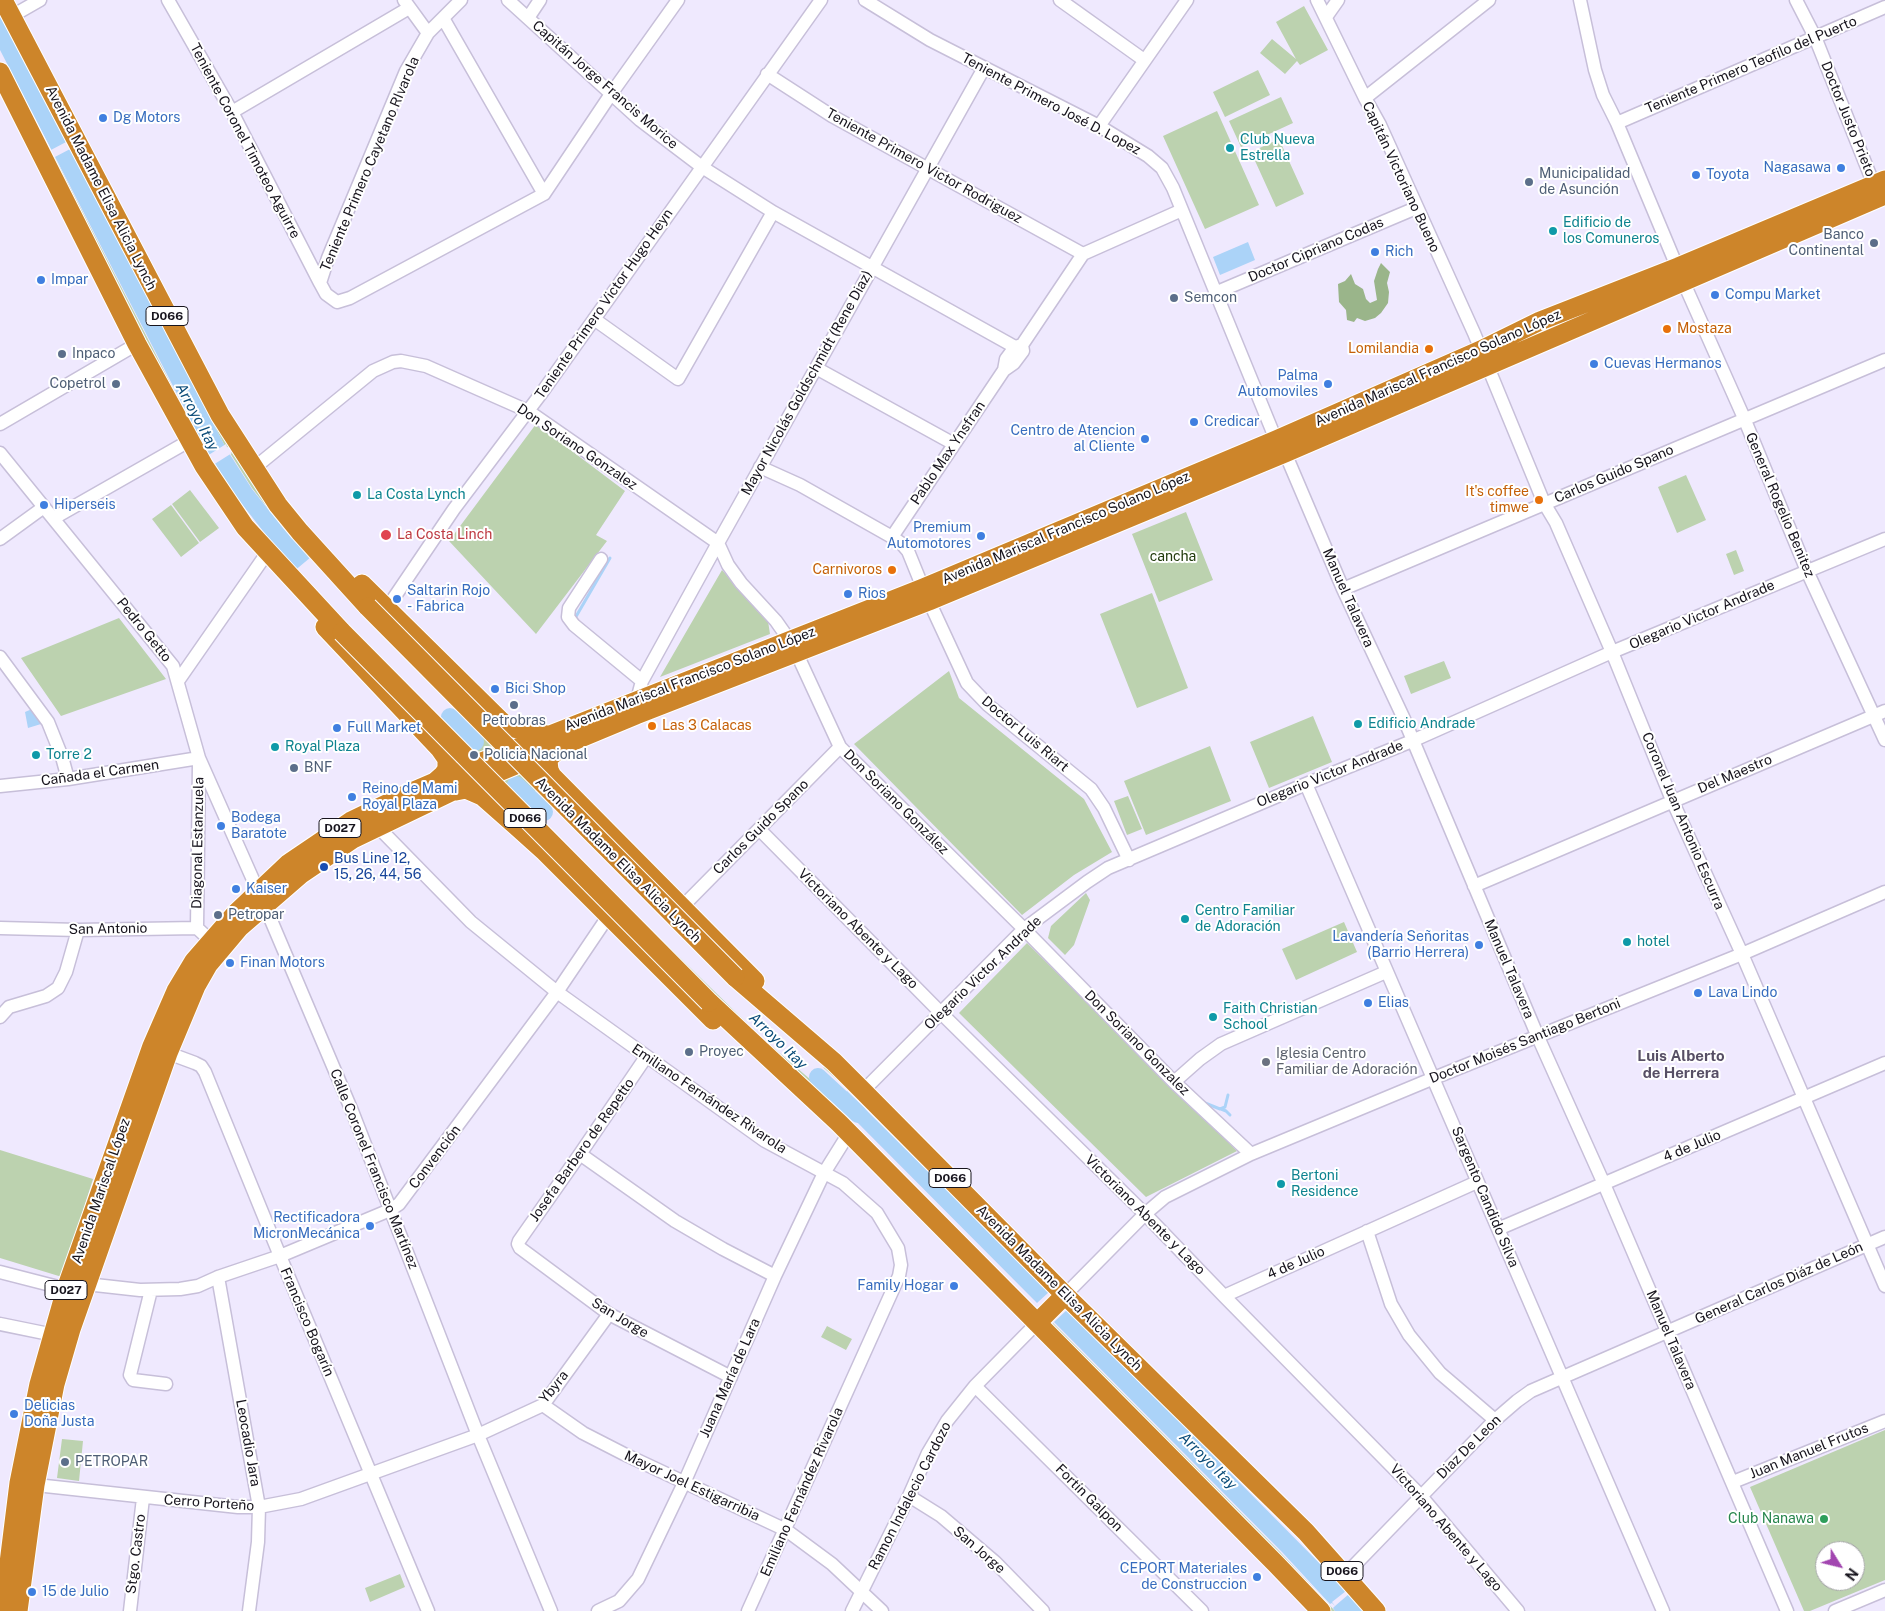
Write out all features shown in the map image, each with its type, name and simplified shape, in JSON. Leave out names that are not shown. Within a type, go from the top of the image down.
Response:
[{"type":"highway","name":"Avenida Madame Elisa Alicia Lynch","points":[[7,8],[206,390],[253,468],[278,505],[320,555],[368,608],[735,976],[834,1062],[1063,1298],[1306,1532],[1376,1611]]},
{"type":"highway","name":"D066","points":[[0,72],[137,344],[190,441],[230,506],[267,553],[342,632],[709,1002],[849,1133],[1041,1319],[1314,1609]]},
{"type":"highway","name":"Avenida Mariscal Francisco Solano López","points":[[262,899],[289,863],[351,821],[433,783],[561,747],[793,647],[926,595],[1280,447],[1680,272],[1882,191]]},
{"type":"highway","points":[[320,555],[335,561],[387,608],[500,721],[508,727],[546,735]]},
{"type":"highway","points":[[294,580],[326,628],[440,749],[447,760],[447,769],[433,783]]},
{"type":"highway","name":"Avenida Mariscal Francisco Solano López","points":[[262,899],[281,890],[324,858],[376,826],[453,792],[490,767],[546,735],[637,700],[793,647]]},
{"type":"highway","points":[[561,747],[548,761],[548,770],[552,776],[834,1062]]},
{"type":"highway","points":[[453,792],[466,789],[482,796],[545,852],[716,1023],[741,1043],[772,1061]]},
{"type":"highway","name":"Avenida Mariscal López","points":[[27,1484],[36,1393],[66,1289],[152,1046],[176,991],[194,961],[211,941],[262,899]]},
{"type":"highway","name":"Avenida Mariscal López","points":[[3,1611],[12,1542],[71,1329],[168,1053],[196,986],[208,965],[262,899]]},
{"type":"highway","name":"Ramon Indalecio Cardozo","points":[[1041,1319],[1063,1298]]},
{"type":"highway","name":"Avenida Mariscal López","points":[[12,1542],[18,1611]]},
{"type":"street","points":[[7,8],[40,0]]},
{"type":"street","name":"Teniente Coronel Timoteo Aguirre","points":[[168,0],[232,112],[320,283],[332,300],[337,302],[344,301],[544,194]]},
{"type":"street","name":"Teniente Primero Cayetano RIvarola","points":[[320,283],[328,258],[406,71],[428,33],[461,0]]},
{"type":"street","name":"Capitán Jorge Francis Morice","points":[[508,0],[640,120],[702,167],[773,212],[872,268],[1019,346]]},
{"type":"street","points":[[528,18],[540,0]]},
{"type":"street","points":[[442,18],[544,194],[678,0]]},
{"type":"street","name":"Teniente Primero Victor Hugo Heyn","points":[[387,608],[454,509],[528,411],[821,0]]},
{"type":"street","name":"Teniente Primero José D. Lopez","points":[[865,0],[930,40],[1098,126],[1148,156],[1162,168],[1182,210],[1280,447]]},
{"type":"street","points":[[1098,126],[1187,0]]},
{"type":"street","name":"Capitán Victoriano Bueno","points":[[1317,0],[1380,125],[1484,357]]},
{"type":"street","points":[[1326,17],[1338,0]]},
{"type":"street","points":[[1365,98],[1490,0]]},
{"type":"street","name":"General Rogelio Benitez","points":[[1580,0],[1595,70],[1603,95],[1617,123],[1744,418],[1807,571],[1880,713],[1885,740]]},
{"type":"street","name":"Doctor Justo Prieto","points":[[1796,0],[1815,37],[1882,191]]},
{"type":"street","points":[[1066,2],[1144,60]]},
{"type":"street","points":[[232,112],[406,4],[428,33]]},
{"type":"street","name":"Teniente Primero Teofilo del Puerto","points":[[1617,123],[1885,7]]},
{"type":"street","name":"Mayor Nicolás Goldschmidt (Rene Diaz)","points":[[637,700],[642,682],[718,542],[984,68]]},
{"type":"street","name":"Teniente Primero Victor Rodriguez","points":[[767,74],[832,116],[1083,254]]},
{"type":"street","name":"Doctor Cipriano Codas","points":[[1215,292],[1416,208]]},
{"type":"street","points":[[1019,346],[1083,254],[1182,210]]},
{"type":"street","points":[[594,319],[678,379],[773,212]]},
{"type":"street","points":[[0,424],[137,344]]},
{"type":"street","name":"Pablo Max Ynsfran","points":[[892,537],[1004,370],[1014,363],[1023,351],[1019,346]]},
{"type":"street","name":"Coronel Juan Antonio Escurra","points":[[1484,357],[1544,503],[1556,523],[1612,652],[1672,800],[1742,954],[1885,1286]]},
{"type":"street","name":"Carlos Guido Spano","points":[[1343,589],[1885,360]]},
{"type":"street","name":"Don Soriano Gonzalez","points":[[253,468],[373,371],[393,362],[410,362],[426,366],[528,411],[718,542]]},
{"type":"street","points":[[816,368],[954,444]]},
{"type":"street","points":[[54,518],[190,441]]},
{"type":"street","name":"Manuel Talavera","points":[[1280,447],[1343,589],[1404,718],[1412,741],[1538,1037],[1604,1184],[1787,1611]]},
{"type":"street","name":"Pedro Getto","points":[[0,453],[173,666],[199,758],[262,899]]},
{"type":"street","name":"Doctor Luis Riart","points":[[760,467],[800,485],[892,537],[908,551],[926,595],[967,683],[988,705],[1091,789],[1104,808],[1129,860]]},
{"type":"street","points":[[0,538],[44,507]]},
{"type":"street","name":"Olegario Victor Andrade","points":[[863,1091],[1024,929],[1108,868],[1412,741],[1612,652],[1885,539]]},
{"type":"street","points":[[718,542],[728,565],[741,583],[776,621],[793,647]]},
{"type":"street","points":[[178,681],[267,553]]},
{"type":"street","points":[[601,559],[569,608],[568,618],[642,682]]},
{"type":"street","name":"Don Soriano González","points":[[793,647],[840,747],[1024,929]]},
{"type":"street","points":[[0,657],[48,722],[62,757],[68,779]]},
{"type":"street","name":"Del Maestro","points":[[1474,886],[1672,800],[1880,713]]},
{"type":"street","name":"Carlos Guido Spano","points":[[682,907],[840,747]]},
{"type":"street","name":"Cañada el Carmen","points":[[0,786],[68,779],[199,758]]},
{"type":"street","name":"Diagonal Estanzuela","points":[[197,928],[199,758]]},
{"type":"street","name":"Sargento Candido Silva","points":[[1306,784],[1664,1611]]},
{"type":"street","name":"Emiliano Fernández Rivarola","points":[[376,826],[471,922],[557,992],[765,1141],[843,1183],[877,1213],[898,1248],[901,1264],[900,1276],[748,1611]]},
{"type":"street","name":"Victoriano Abente y Lago","points":[[760,830],[1145,1214],[1421,1496],[1518,1611]]},
{"type":"street","name":"Doctor Moisés Santiago Bertoni","points":[[1063,1298],[1145,1214],[1165,1197],[1251,1154],[1742,954],[1885,892]]},
{"type":"street","name":"Calle Coronel Francisco Martínez","points":[[262,899],[352,1111],[478,1435],[551,1611]]},
{"type":"street","name":"Convención","points":[[86,1284],[151,1290],[198,1286],[218,1277],[280,1256],[390,1210],[403,1200],[557,992],[609,915]]},
{"type":"street","name":"San Antonio","points":[[0,928],[78,930],[197,928]]},
{"type":"street","points":[[197,928],[211,941]]},
{"type":"street","name":"Don Soriano Gonzalez","points":[[1024,929],[1174,1082],[1251,1154]]},
{"type":"street","points":[[0,1017],[9,1007],[46,996],[58,988],[66,972],[78,930]]},
{"type":"street","points":[[1174,1082],[1200,1059],[1222,1044],[1386,972]]},
{"type":"street","name":"Francisco Bogarín","points":[[168,1053],[195,1063],[205,1072],[428,1611]]},
{"type":"street","name":"Josefa Barbero de Repetto","points":[[518,1244],[646,1057]]},
{"type":"street","name":"4 de Julio","points":[[1498,1229],[1885,1063]]},
{"type":"street","name":"Juana María de Lara","points":[[598,1611],[619,1601],[638,1579],[684,1484],[775,1276],[824,1173],[849,1133]]},
{"type":"street","points":[[580,1154],[675,1220],[723,1249],[775,1276]]},
{"type":"street","name":"4 de Julio","points":[[1224,1296],[1477,1182]]},
{"type":"street","points":[[1368,1230],[1390,1304],[1409,1335],[1440,1373],[1495,1420]]},
{"type":"street","name":"General Carlos Diáz de León","points":[[1562,1377],[1885,1237]]},
{"type":"street","name":"San Jorge","points":[[518,1244],[520,1248],[609,1314],[731,1377]]},
{"type":"street","points":[[0,1272],[66,1289]]},
{"type":"street","name":"Leocadio Jara","points":[[218,1277],[259,1507],[258,1542],[249,1611]]},
{"type":"street","points":[[151,1290],[130,1374],[133,1380],[166,1384]]},
{"type":"street","name":"Ybyra","points":[[478,1435],[544,1404],[609,1314]]},
{"type":"street","name":"Ramon Indalecio Cardozo","points":[[852,1611],[937,1437],[958,1405],[1041,1319]]},
{"type":"street","points":[[0,1324],[54,1335]]},
{"type":"street","name":"Diaz De Leon","points":[[1345,1574],[1495,1420],[1531,1392],[1562,1377]]},
{"type":"street","name":"Fortín Galpon","points":[[975,1386],[1202,1611]]},
{"type":"street","name":"Mayor Joel Estigarribia","points":[[544,1404],[583,1432],[684,1484],[786,1530],[832,1564],[882,1611]]},
{"type":"street","name":"Juan Manuel Frutos","points":[[1732,1482],[1885,1421]]},
{"type":"street","name":"Cerro Porteño","points":[[27,1484],[143,1498],[238,1507],[259,1507],[300,1499],[370,1472],[478,1435]]},
{"type":"street","name":"San Jorge","points":[[909,1496],[940,1516],[989,1557],[1043,1611]]},
{"type":"street","name":"Stgo. Castro","points":[[130,1611],[143,1498]]},
{"type":"street","points":[[1836,1611],[1885,1590]]},
{"type":"green space","points":[[1304,6],[1328,50],[1300,65],[1297,61],[1285,74],[1260,53],[1272,39],[1296,59],[1276,22]]},
{"type":"green space","points":[[1258,70],[1270,95],[1225,117],[1213,92]]},
{"type":"green space","points":[[1281,97],[1293,123],[1241,147],[1229,121]]},
{"type":"green space","points":[[1217,111],[1259,205],[1205,229],[1163,136]]},
{"type":"green space","points":[[1279,139],[1304,194],[1276,207],[1251,152]]},
{"type":"green space","points":[[54,156],[193,427],[206,458],[48,159]]},
{"type":"green space","points":[[76,159],[231,445],[226,448],[175,351]]},
{"type":"green space","points":[[1381,263],[1390,272],[1387,283],[1389,292],[1388,303],[1375,318],[1365,321],[1357,318],[1354,322],[1347,320],[1346,310],[1339,302],[1338,284],[1345,281],[1351,274],[1355,284],[1363,289],[1366,299],[1370,303],[1377,300],[1374,281]]},
{"type":"green space","points":[[536,424],[625,491],[596,535],[607,541],[536,634],[449,541]]},
{"type":"green space","points":[[234,450],[284,520],[280,524],[252,488],[230,453]]},
{"type":"green space","points":[[1686,475],[1706,520],[1677,533],[1658,487]]},
{"type":"green space","points":[[190,490],[219,528],[200,542],[172,504]]},
{"type":"green space","points":[[171,505],[199,543],[181,557],[152,519]]},
{"type":"green space","name":"cancha","points":[[1186,512],[1213,580],[1159,602],[1132,534]]},
{"type":"green space","points":[[285,521],[497,748],[474,757],[344,598],[281,525]]},
{"type":"green space","points":[[1736,550],[1744,571],[1734,575],[1726,554]]},
{"type":"green space","points":[[722,570],[768,621],[770,634],[660,677]]},
{"type":"green space","points":[[1152,593],[1188,688],[1137,708],[1100,614]]},
{"type":"green space","points":[[119,618],[166,679],[61,716],[21,658]]},
{"type":"green space","points":[[1444,661],[1451,678],[1411,694],[1404,676]]},
{"type":"green space","points":[[949,671],[959,698],[1084,799],[1112,852],[1074,875],[1022,915],[854,744]]},
{"type":"green space","points":[[1313,716],[1332,762],[1269,788],[1250,742]]},
{"type":"green space","points":[[1210,746],[1231,801],[1146,835],[1124,781]]},
{"type":"green space","points":[[519,771],[845,1083],[843,1085],[816,1061],[801,1068],[831,1098],[827,1103],[745,1029],[498,779]]},
{"type":"green space","points":[[1128,796],[1142,829],[1127,835],[1114,801]]},
{"type":"green space","points":[[1086,893],[1090,900],[1074,945],[1065,955],[1048,938],[1051,926]]},
{"type":"green space","points":[[1344,922],[1357,952],[1296,980],[1282,949]]},
{"type":"green space","points":[[1027,943],[1237,1151],[1146,1197],[959,1013]]},
{"type":"green space","points":[[0,1150],[93,1179],[62,1277],[0,1258]]},
{"type":"green space","points":[[1053,1323],[1280,1552],[1335,1611],[1326,1611],[1050,1327]]},
{"type":"green space","points":[[827,1326],[852,1339],[846,1350],[821,1337]]},
{"type":"green space","name":"Club Nanawa","points":[[1885,1430],[1885,1580],[1865,1588],[1865,1541],[1815,1541],[1815,1591],[1858,1591],[1810,1611],[1804,1611],[1750,1487]]},
{"type":"green space","points":[[62,1439],[83,1441],[79,1481],[57,1478]]},
{"type":"green space","points":[[400,1574],[405,1587],[370,1602],[365,1588]]},
{"type":"water","points":[[0,16],[226,448],[215,456],[218,460],[229,453],[252,489],[343,597],[474,727],[284,558],[238,499],[214,462],[217,460],[211,458],[208,454],[0,50]]},
{"type":"water","points":[[1248,242],[1255,260],[1220,275],[1213,257]]},
{"type":"water","points":[[32,709],[41,724],[28,728],[25,712]]},
{"type":"water","points":[[847,1091],[1049,1292],[1037,1303],[837,1102]]},
{"type":"water","points":[[1068,1309],[1346,1591],[1332,1602],[1335,1606],[1332,1603],[1330,1604],[1282,1552],[1054,1322]]},
{"type":"water","points":[[1349,1594],[1364,1611],[1335,1611],[1333,1608]]},
{"type":"pier","points":[[68,141],[72,148],[53,158],[49,151]]},
{"type":"pier","points":[[226,444],[228,450],[232,453],[213,465],[214,459],[212,461],[207,456]]},
{"type":"pier","points":[[311,557],[476,729],[462,743],[293,572]]},
{"type":"pier","points":[[536,791],[734,989],[825,1066],[811,1080],[761,1037],[520,801],[520,798]]},
{"type":"waterway","points":[[574,620],[610,558]]},
{"type":"waterway","name":"Arroyo Itay","points":[[450,717],[475,742]]},
{"type":"waterway","name":"Arroyo Itay","points":[[516,785],[544,812]]},
{"type":"waterway","name":"Arroyo Itay","points":[[818,1077],[858,1114]]},
{"type":"waterway","points":[[1205,1103],[1220,1109],[1225,1107],[1228,1095]]},
{"type":"waterway","points":[[1221,1109],[1230,1115]]},
{"type":"place","name":"Dg Motors","points":[[103,118]]},
{"type":"place","name":"Club Nueva Estrella","points":[[1230,148]]},
{"type":"place","name":"Nagasawa","points":[[1841,168]]},
{"type":"place","name":"Toyota","points":[[1696,175]]},
{"type":"place","name":"Municipalidad de Asunción","points":[[1529,182]]},
{"type":"place","name":"Edificio de los Comuneros","points":[[1553,231]]},
{"type":"place","name":"Banco Continental","points":[[1874,243]]},
{"type":"place","name":"Rich","points":[[1375,252]]},
{"type":"place","name":"Impar","points":[[41,280]]},
{"type":"place","name":"Compu Market","points":[[1715,295]]},
{"type":"place","name":"Semcon","points":[[1174,298]]},
{"type":"place","name":"Mostaza","points":[[1667,329]]},
{"type":"place","name":"Lomilandia","points":[[1429,349]]},
{"type":"place","name":"Inpaco","points":[[62,354]]},
{"type":"place","name":"Cuevas Hermanos","points":[[1594,364]]},
{"type":"place","name":"Copetrol","points":[[116,384]]},
{"type":"place","name":"Palma Automoviles","points":[[1328,384]]},
{"type":"place","name":"Credicar","points":[[1194,422]]},
{"type":"place","name":"Centro de Atencion al Cliente","points":[[1145,439]]},
{"type":"place","name":"La Costa Lynch","points":[[357,495]]},
{"type":"place","name":"It's coffee timwe","points":[[1539,500]]},
{"type":"place","name":"Hiperseis","points":[[44,505]]},
{"type":"place","name":"La Costa Linch","points":[[386,535]]},
{"type":"place","name":"Premium Automotores","points":[[981,536]]},
{"type":"place","name":"Carnivoros","points":[[892,570]]},
{"type":"place","name":"Rios","points":[[848,594]]},
{"type":"place","name":"Saltarin Rojo - Fabrica","points":[[397,599]]},
{"type":"place","name":"Bici Shop","points":[[495,689]]},
{"type":"place","name":"Petrobras","points":[[514,705]]},
{"type":"place","name":"Edificio Andrade","points":[[1358,724]]},
{"type":"place","name":"Las 3 Calacas","points":[[652,726]]},
{"type":"place","name":"Full Market","points":[[337,728]]},
{"type":"place","name":"Royal Plaza","points":[[275,747]]},
{"type":"place","name":"Torre 2","points":[[36,755]]},
{"type":"place","name":"Policia Nacional","points":[[474,755]]},
{"type":"place","name":"BNF","points":[[294,768]]},
{"type":"place","name":"Reino de Mami Royal Plaza","points":[[352,797]]},
{"type":"place","name":"Bodega Baratote","points":[[221,826]]},
{"type":"place","name":"Bus Line 12, 15, 26, 44, 56","points":[[324,867]]},
{"type":"place","name":"Kaiser","points":[[236,889]]},
{"type":"place","name":"Petropar","points":[[218,915]]},
{"type":"place","name":"Centro Familiar de Adoración","points":[[1185,919]]},
{"type":"place","name":"hotel","points":[[1627,942]]},
{"type":"place","name":"Lavandería Señoritas (Barrio Herrera)","points":[[1479,945]]},
{"type":"place","name":"Finan Motors","points":[[230,963]]},
{"type":"place","name":"Lava Lindo","points":[[1698,993]]},
{"type":"place","name":"Elias","points":[[1368,1003]]},
{"type":"place","name":"Faith Christian School","points":[[1213,1017]]},
{"type":"place","name":"Proyec","points":[[689,1052]]},
{"type":"place","name":"Iglesia Centro Familiar de Adoración","points":[[1266,1062]]},
{"type":"place","name":"Bertoni Residence","points":[[1281,1184]]},
{"type":"place","name":"Rectificadora MicronMecánica","points":[[370,1226]]},
{"type":"place","name":"Family Hogar","points":[[954,1286]]},
{"type":"place","name":"Delicias Doña Justa","points":[[14,1414]]},
{"type":"place","name":"PETROPAR","points":[[65,1462]]},
{"type":"place","name":"Club Nanawa","points":[[1824,1519]]},
{"type":"place","name":"CEPORT Materiales de Construccion","points":[[1257,1577]]},
{"type":"place","name":"15 de Julio","points":[[32,1592]]},
{"type":"district","name":"Luis Alberto de Herrera","points":[[1681,1064]]}]
